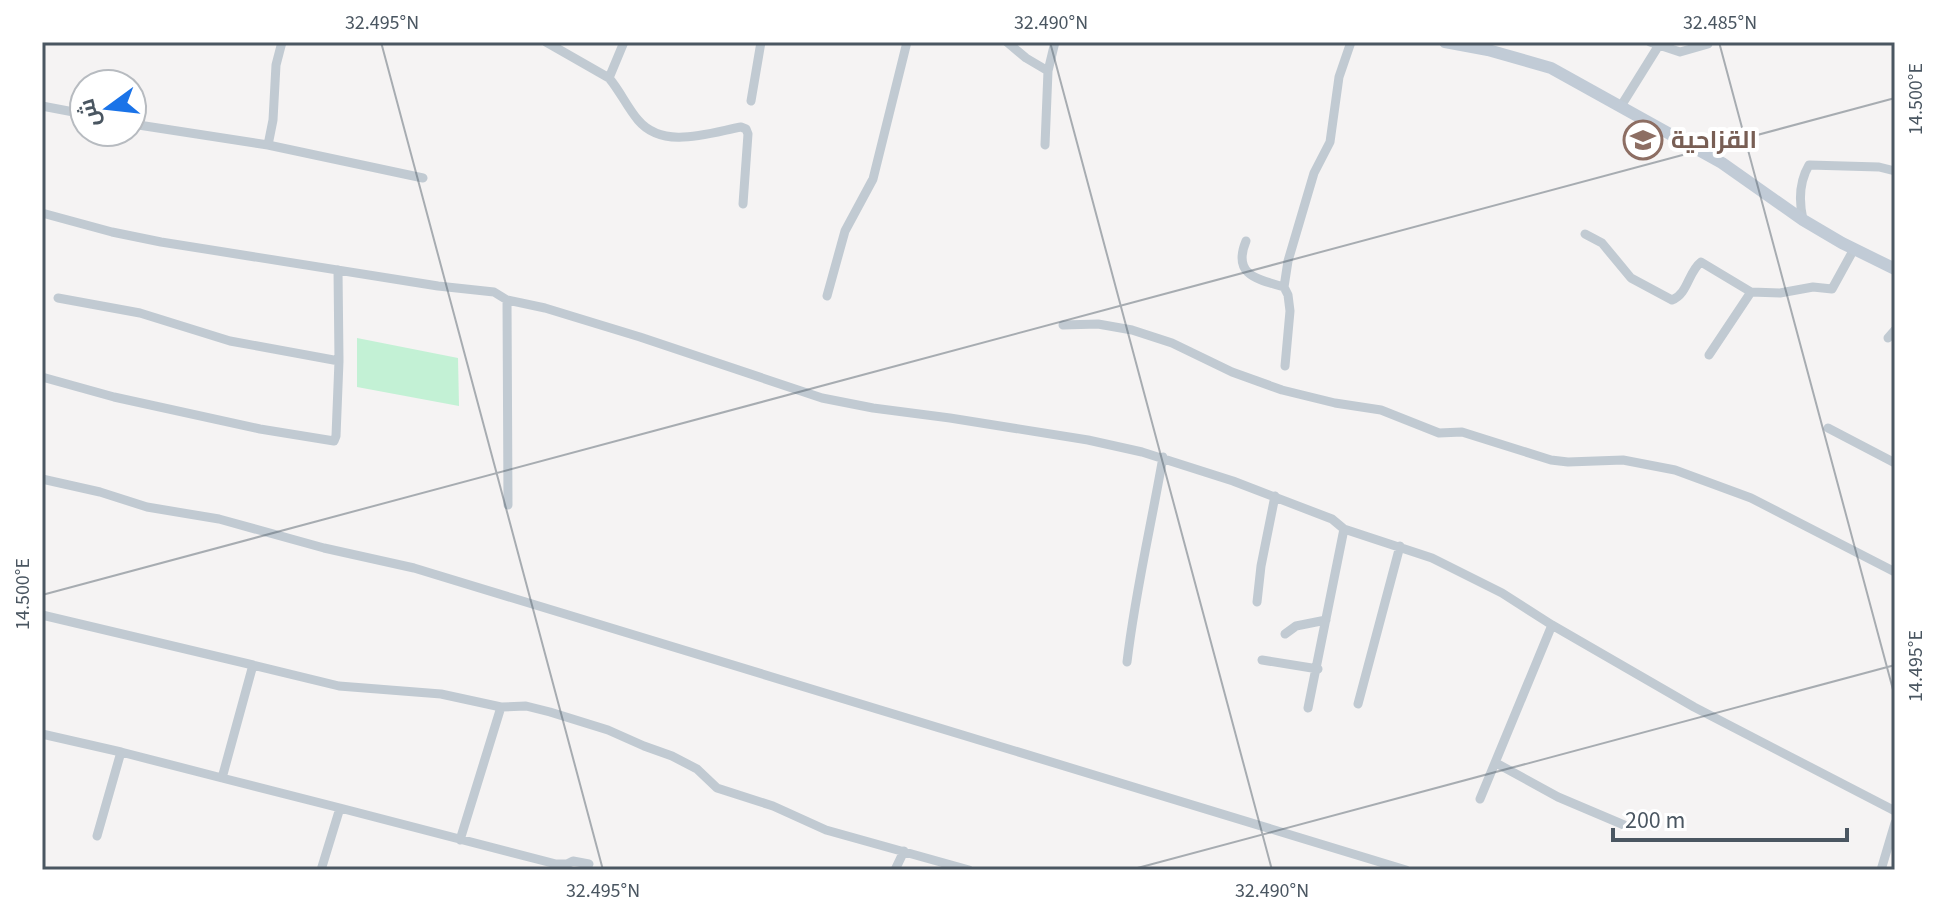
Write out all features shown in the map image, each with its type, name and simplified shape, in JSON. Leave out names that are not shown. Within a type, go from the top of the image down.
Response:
[{"type":"street","points":[[268,145],[273,120],[276,65],[282,42]]},
{"type":"street","points":[[546,42],[609,78],[641,124],[663,136],[684,137],[741,127],[746,129],[743,204]]},
{"type":"street","points":[[609,78],[624,42]]},
{"type":"street","points":[[751,101],[761,42]]},
{"type":"street","points":[[827,296],[845,231],[873,179],[907,42]]},
{"type":"street","points":[[1007,42],[1048,71]]},
{"type":"street","points":[[1045,145],[1048,71],[1055,42]]},
{"type":"street","points":[[1285,366],[1290,311],[1284,287],[1288,261],[1314,173],[1333,133],[1339,77],[1351,42]]},
{"type":"street","points":[[1445,42],[1488,50],[1551,68],[1722,163],[1803,220],[1895,269]]},
{"type":"street","points":[[1621,106],[1655,44],[1680,52],[1708,44]]},
{"type":"street","points":[[42,106],[68,111]]},
{"type":"street","points":[[148,126],[268,145],[423,178]]},
{"type":"street","points":[[1803,220],[1799,203],[1804,173],[1809,165],[1879,167],[1895,171]]},
{"type":"street","points":[[42,213],[161,242],[494,292],[507,300],[545,308],[640,337],[822,398],[1088,440],[1163,457],[1275,496],[1332,519],[1344,529],[1432,558],[1502,593],[1723,723],[1895,811]]},
{"type":"street","points":[[1585,234],[1602,243],[1631,278],[1675,300],[1681,296],[1696,265],[1701,262],[1751,292],[1780,293],[1813,287],[1832,289],[1854,249]]},
{"type":"street","points":[[1246,241],[1241,253],[1245,271],[1284,287]]},
{"type":"street","points":[[42,377],[114,397],[260,429],[334,441],[339,361],[338,270]]},
{"type":"street","points":[[1709,355],[1751,292]]},
{"type":"street","points":[[58,298],[140,313],[230,341],[339,361]]},
{"type":"street","points":[[507,300],[508,505]]},
{"type":"street","points":[[1063,325],[1098,324],[1132,330],[1172,343],[1232,372],[1282,390],[1381,410],[1439,433],[1462,432],[1551,460],[1623,460],[1675,470],[1751,498],[1895,572]]},
{"type":"street","points":[[1828,428],[1895,463]]},
{"type":"street","points":[[1127,662],[1132,615],[1142,579],[1163,457]]},
{"type":"street","points":[[42,479],[147,507],[219,519],[324,548],[414,568],[1406,870]]},
{"type":"street","points":[[1257,602],[1275,496]]},
{"type":"street","points":[[1308,708],[1344,529]]},
{"type":"street","points":[[1358,704],[1400,546]]},
{"type":"street","points":[[42,615],[339,686],[441,694],[501,707],[526,706],[608,730],[685,761],[724,791],[773,806],[846,837],[969,870]]},
{"type":"street","points":[[1285,634],[1296,626],[1326,620]]},
{"type":"street","points":[[1480,799],[1552,625]]},
{"type":"street","points":[[1262,660],[1318,669]]},
{"type":"street","points":[[222,778],[253,665]]},
{"type":"street","points":[[460,840],[501,707]]},
{"type":"street","points":[[42,734],[556,864],[573,861],[589,864]]},
{"type":"street","points":[[97,836],[121,752]]},
{"type":"street","points":[[1496,763],[1558,797],[1624,825]]},
{"type":"street","points":[[321,870],[340,808]]},
{"type":"street","points":[[1881,870],[1895,823]]},
{"type":"street","points":[[895,870],[904,851]]},
{"type":"green space","points":[[357,338],[458,358],[459,406],[357,387]]},
{"type":"place","name":"القزاحية","points":[[1643,140]]}]
